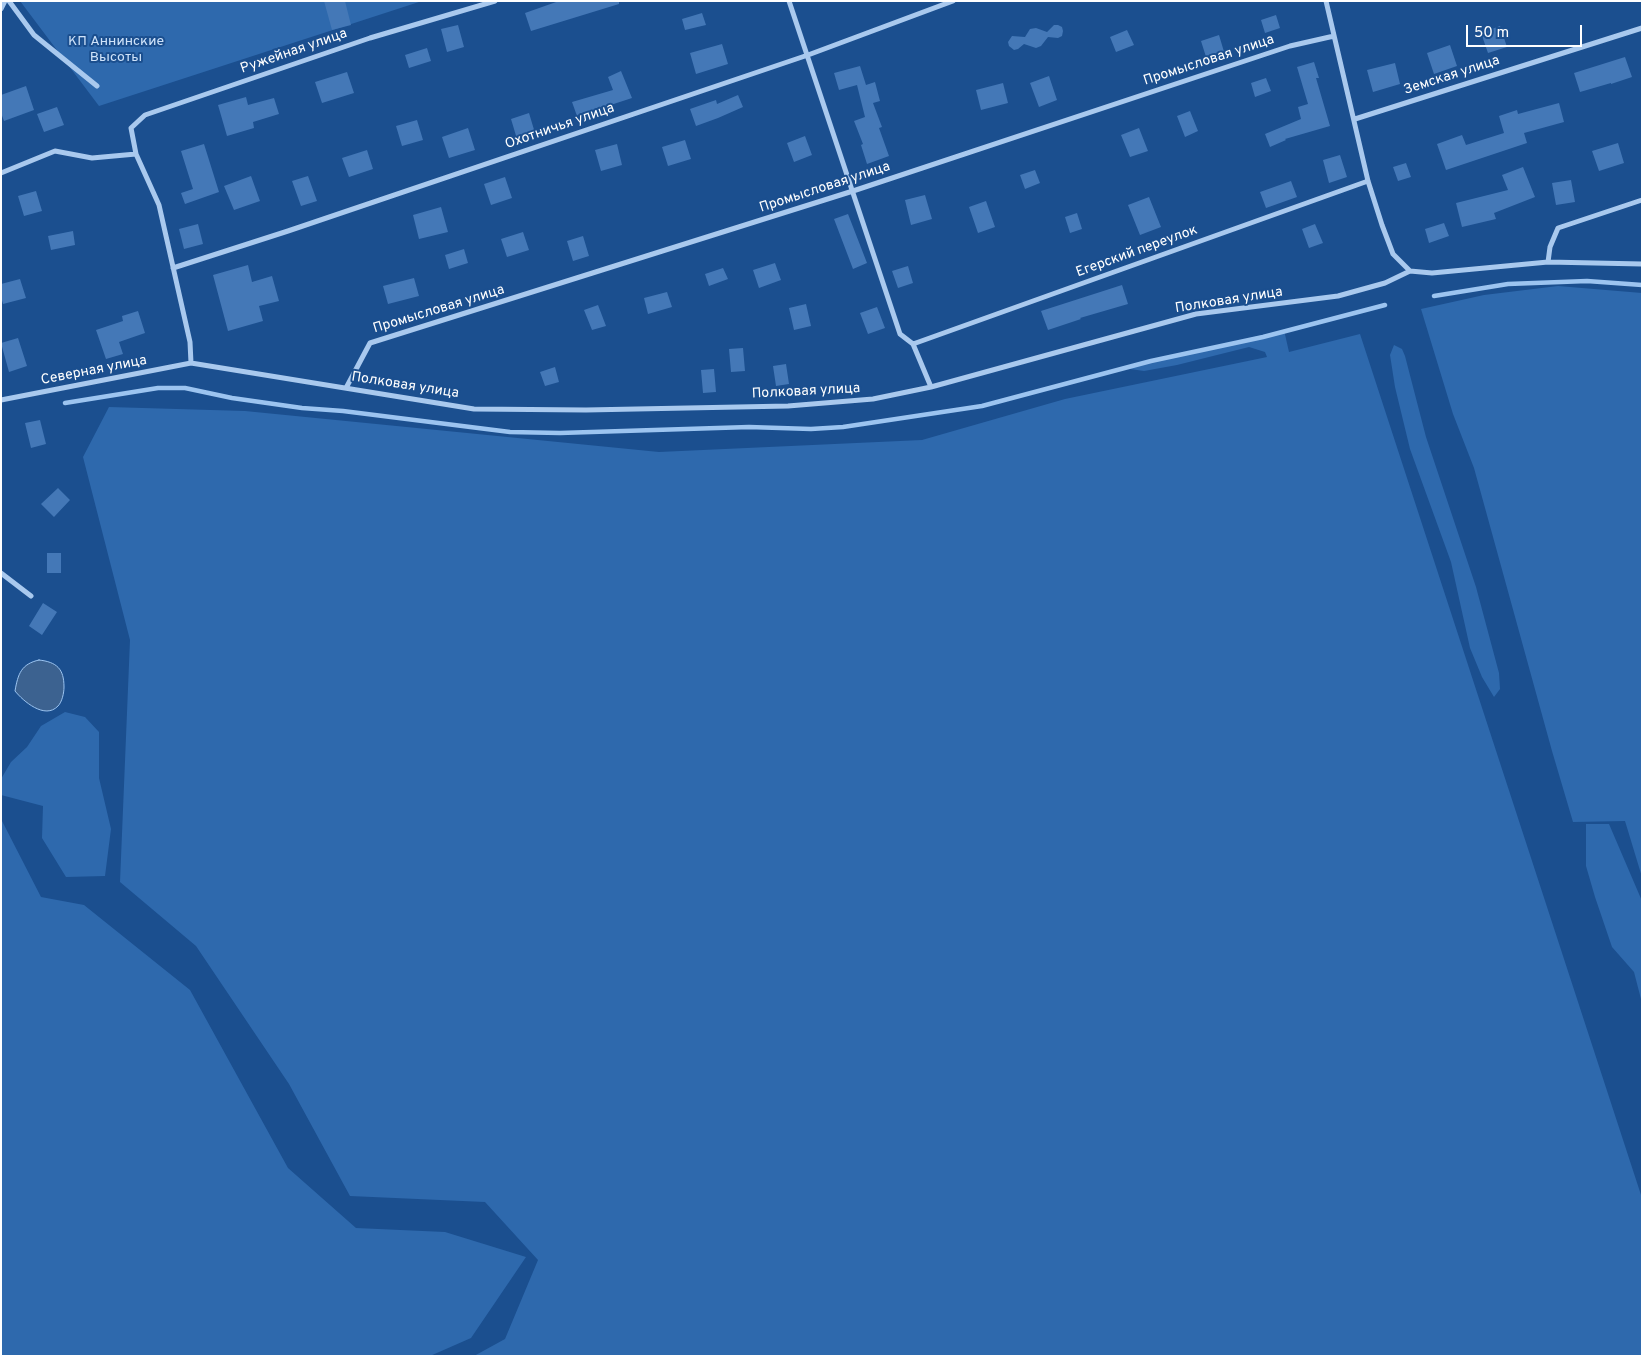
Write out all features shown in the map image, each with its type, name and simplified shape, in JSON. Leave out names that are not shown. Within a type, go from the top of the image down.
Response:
[{"type":"street","points":[[1,9],[4,1]]},
{"type":"street","points":[[9,1],[34,34],[97,86]]},
{"type":"street","name":"Ружейная улица","points":[[136,154],[131,128],[145,114],[370,38],[495,1]]},
{"type":"street","points":[[789,1],[900,334],[913,344],[931,387]]},
{"type":"street","name":"Охотничья улица","points":[[173,268],[808,55],[953,1]]},
{"type":"street","points":[[1326,1],[1368,181],[1393,254],[1410,271],[1432,273],[1548,262],[1642,264]]},
{"type":"street","name":"Земская улица","points":[[1355,119],[1642,28]]},
{"type":"street","name":"Промысловая улица","points":[[346,388],[370,343],[853,191],[1290,46],[1334,36]]},
{"type":"street","points":[[1,173],[55,151],[92,158],[136,154],[159,205],[190,342],[191,363]]},
{"type":"street","name":"Егерский переулок","points":[[913,344],[1368,181]]},
{"type":"street","points":[[1548,262],[1550,247],[1558,228],[1642,200]]},
{"type":"street","name":"Полковая улица","points":[[191,363],[474,409],[586,410],[788,406],[873,399],[931,387],[1196,314],[1338,296],[1385,283],[1410,271]]},
{"type":"street","name":"Северная улица","points":[[1,400],[191,363]]},
{"type":"street","points":[[1,573],[31,596]]},
{"type":"green space","name":"КП Аннинские Высоты","points":[[20,1],[422,1],[99,106]]},
{"type":"green space","points":[[1558,286],[1642,293],[1642,877],[1625,821],[1573,822],[1474,468],[1453,414],[1421,309],[1484,295]]},
{"type":"green space","points":[[1284,330],[1289,352],[1360,334],[1642,1198],[1642,1356],[474,1356],[505,1339],[538,1260],[485,1202],[350,1196],[289,1084],[196,946],[120,882],[130,640],[83,457],[109,407],[245,411],[659,452],[922,440],[1065,399],[1267,357],[1265,352],[1249,347],[1177,365],[1144,371],[1123,368]]},
{"type":"green space","points":[[1394,345],[1402,349],[1405,356],[1426,437],[1476,587],[1499,673],[1500,689],[1494,697],[1482,677],[1470,648],[1451,562],[1410,449],[1395,387],[1390,355]]},
{"type":"green space","points":[[65,712],[85,717],[99,732],[99,778],[111,829],[105,876],[66,877],[42,838],[43,806],[1,795],[1,779],[11,762],[27,747],[41,726]]},
{"type":"green space","points":[[1,819],[41,897],[84,905],[190,990],[288,1168],[356,1228],[445,1232],[526,1257],[471,1338],[430,1356],[1,1356]]},
{"type":"green space","points":[[1586,824],[1609,824],[1642,901],[1642,1003],[1634,972],[1612,947],[1595,897],[1586,866]]},
{"type":"shaded area","points":[[39,660],[55,665],[63,675],[64,687],[62,697],[58,706],[53,710],[47,711],[35,708],[23,700],[15,691],[17,680],[24,667]]},
{"type":"building","points":[[324,1],[345,1],[351,25],[332,30]]},
{"type":"building","points":[[559,1],[619,1],[619,4],[531,31],[525,13]]},
{"type":"building","points":[[702,13],[706,25],[685,30],[682,19]]},
{"type":"building","points":[[1276,15],[1280,28],[1265,33],[1261,20]]},
{"type":"building","points":[[458,25],[464,47],[447,52],[441,29]]},
{"type":"building","points":[[1054,25],[1062,27],[1062,36],[1058,38],[1048,37],[1041,46],[1036,48],[1024,44],[1014,50],[1009,46],[1008,42],[1012,36],[1025,37],[1030,29],[1036,28],[1047,32]]},
{"type":"building","points":[[1500,26],[1507,47],[1488,53],[1481,33]]},
{"type":"building","points":[[1127,30],[1134,45],[1116,52],[1110,37]]},
{"type":"building","points":[[1219,35],[1225,55],[1207,60],[1201,41]]},
{"type":"building","points":[[722,44],[728,64],[696,74],[690,53]]},
{"type":"building","points":[[1450,45],[1457,66],[1434,74],[1427,53]]},
{"type":"building","points":[[427,48],[431,61],[409,68],[405,55]]},
{"type":"building","points":[[1625,57],[1632,77],[1580,92],[1574,73]]},
{"type":"building","points":[[1314,62],[1319,78],[1316,78],[1330,126],[1285,139],[1270,147],[1265,134],[1301,119],[1298,107],[1308,104],[1297,67]]},
{"type":"building","points":[[1395,63],[1400,84],[1373,92],[1367,70]]},
{"type":"building","points":[[860,66],[866,85],[875,82],[880,101],[873,103],[882,127],[879,128],[889,156],[867,164],[861,145],[863,144],[854,121],[865,117],[857,85],[839,90],[834,73]]},
{"type":"building","points":[[621,71],[632,98],[577,116],[572,102],[613,90],[608,77]]},
{"type":"building","points":[[347,72],[354,93],[322,103],[315,82]]},
{"type":"building","points":[[1049,76],[1057,100],[1039,107],[1030,83]]},
{"type":"building","points":[[1266,78],[1271,91],[1255,97],[1251,83]]},
{"type":"building","points":[[1003,83],[1008,103],[981,110],[976,90]]},
{"type":"building","points":[[26,86],[34,110],[4,121],[1,113],[1,95]]},
{"type":"building","points":[[738,95],[743,107],[696,126],[690,109],[716,100],[717,104]]},
{"type":"building","points":[[246,97],[248,105],[274,98],[279,114],[253,122],[254,128],[227,136],[218,105]]},
{"type":"building","points":[[1559,103],[1564,122],[1524,133],[1527,143],[1446,170],[1437,144],[1462,135],[1466,145],[1504,133],[1499,116],[1517,110],[1518,114]]},
{"type":"building","points":[[57,107],[64,125],[44,132],[37,114]]},
{"type":"building","points":[[1190,111],[1198,131],[1185,137],[1177,116]]},
{"type":"building","points":[[529,113],[535,133],[517,139],[511,119]]},
{"type":"building","points":[[417,120],[423,140],[402,146],[396,126]]},
{"type":"building","points":[[468,128],[475,150],[449,158],[442,137]]},
{"type":"building","points":[[1139,128],[1148,151],[1130,157],[1121,135]]},
{"type":"building","points":[[805,136],[812,155],[794,162],[787,143]]},
{"type":"building","points":[[685,140],[691,159],[668,166],[662,147]]},
{"type":"building","points":[[1618,143],[1624,163],[1599,171],[1592,151]]},
{"type":"building","points":[[204,144],[219,192],[185,204],[181,193],[193,189],[181,151]]},
{"type":"building","points":[[617,144],[622,165],[601,171],[595,150]]},
{"type":"building","points":[[367,150],[373,169],[349,177],[342,158]]},
{"type":"building","points":[[1340,155],[1347,177],[1329,183],[1323,160]]},
{"type":"building","points":[[1406,163],[1411,177],[1398,181],[1393,167]]},
{"type":"building","points":[[1523,167],[1535,197],[1494,213],[1496,219],[1462,227],[1456,203],[1508,190],[1502,175]]},
{"type":"building","points":[[1035,170],[1040,183],[1025,189],[1020,175]]},
{"type":"building","points":[[251,176],[260,201],[234,210],[224,186]]},
{"type":"building","points":[[308,176],[317,201],[301,206],[292,181]]},
{"type":"building","points":[[505,177],[512,198],[491,205],[484,184]]},
{"type":"building","points":[[1571,180],[1575,202],[1556,205],[1552,183]]},
{"type":"building","points":[[1291,181],[1297,197],[1266,208],[1260,192]]},
{"type":"building","points":[[36,191],[42,211],[24,216],[18,196]]},
{"type":"building","points":[[925,195],[932,219],[911,225],[905,200]]},
{"type":"building","points":[[1149,197],[1161,227],[1140,235],[1128,205]]},
{"type":"building","points":[[986,201],[995,227],[978,233],[969,207]]},
{"type":"building","points":[[441,207],[448,232],[419,239],[413,215]]},
{"type":"building","points":[[1077,213],[1082,229],[1070,233],[1065,217]]},
{"type":"building","points":[[848,214],[867,263],[853,269],[834,219]]},
{"type":"building","points":[[1444,223],[1449,236],[1429,243],[1425,229]]},
{"type":"building","points":[[198,224],[203,244],[184,249],[179,229]]},
{"type":"building","points":[[1315,224],[1323,243],[1309,248],[1302,229]]},
{"type":"building","points":[[73,231],[75,245],[51,250],[48,236]]},
{"type":"building","points":[[523,232],[529,250],[507,257],[501,239]]},
{"type":"building","points":[[583,236],[589,256],[573,261],[567,241]]},
{"type":"building","points":[[464,249],[468,263],[449,269],[445,255]]},
{"type":"building","points":[[775,263],[781,280],[759,288],[753,270]]},
{"type":"building","points":[[248,265],[252,282],[272,276],[279,301],[259,306],[263,321],[228,331],[213,275]]},
{"type":"building","points":[[908,266],[913,283],[898,288],[892,271]]},
{"type":"building","points":[[723,268],[728,279],[709,286],[705,274]]},
{"type":"building","points":[[414,278],[419,296],[388,304],[383,286]]},
{"type":"building","points":[[20,279],[26,298],[3,304],[1,284]]},
{"type":"building","points":[[1122,285],[1128,304],[1080,318],[1048,330],[1041,311]]},
{"type":"building","points":[[667,292],[672,307],[648,314],[644,298]]},
{"type":"building","points":[[806,304],[811,326],[794,330],[789,308]]},
{"type":"building","points":[[598,305],[606,326],[592,330],[584,310]]},
{"type":"building","points":[[877,307],[885,328],[868,334],[860,313]]},
{"type":"building","points":[[138,311],[145,333],[119,342],[123,354],[106,359],[96,330],[123,321],[122,316]]},
{"type":"building","points":[[18,338],[27,366],[9,372],[1,343]]},
{"type":"building","points":[[743,348],[745,371],[731,372],[729,349]]},
{"type":"building","points":[[786,364],[789,384],[776,386],[773,366]]},
{"type":"building","points":[[555,367],[559,382],[545,386],[540,372]]},
{"type":"building","points":[[714,369],[716,392],[703,393],[701,370]]},
{"type":"building","points":[[40,420],[46,444],[31,448],[25,423]]},
{"type":"building","points":[[58,488],[70,500],[54,517],[41,504]]},
{"type":"building","points":[[47,553],[61,553],[61,573],[47,573]]},
{"type":"building","points":[[43,603],[57,612],[42,635],[29,626]]},
{"type":"waterway","points":[[1434,296],[1508,284],[1587,281],[1642,285]]},
{"type":"waterway","points":[[65,403],[158,388],[185,388],[232,398],[302,408],[343,411],[510,432],[560,433],[749,427],[811,429],[843,427],[982,406],[1151,361],[1263,337],[1385,305]]}]
